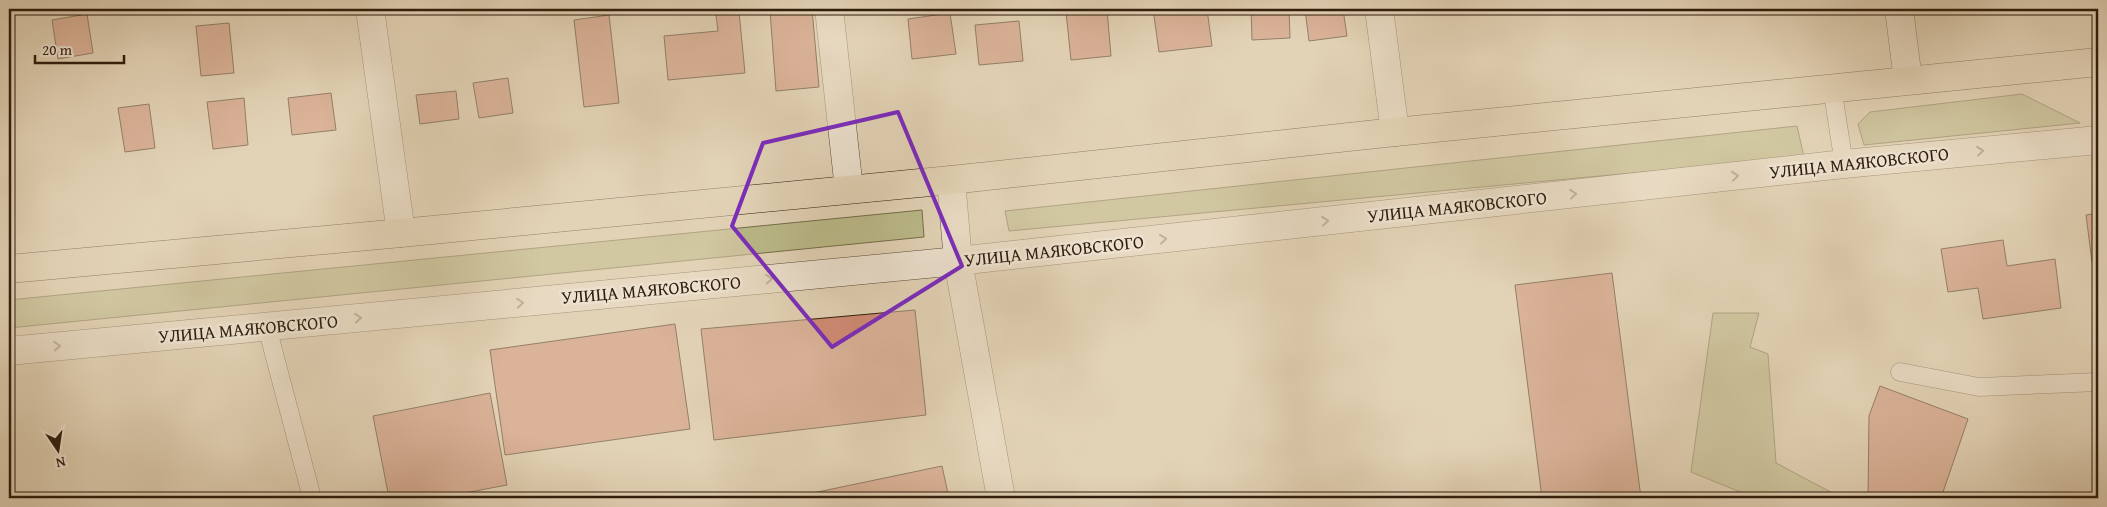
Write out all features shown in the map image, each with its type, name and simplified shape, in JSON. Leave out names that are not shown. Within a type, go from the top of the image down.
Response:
[{"type":"main road","points":[[9,269],[951,180],[1832,87],[2098,62]]},
{"type":"street","points":[[370,9],[401,233]]},
{"type":"street","points":[[829,9],[849,189]]},
{"type":"street","points":[[1379,9],[1395,132]]},
{"type":"street","points":[[1899,9],[1908,80]]},
{"type":"street","name":"УЛИЦА МАЯКОВСКОГО","points":[[9,351],[958,261],[1844,164],[2098,140]]},
{"type":"street","points":[[951,180],[958,261],[1001,498]]},
{"type":"lane","points":[[1832,87],[1844,164]]},
{"type":"lane","points":[[267,327],[312,498]]},
{"type":"lane","points":[[1900,372],[1979,387],[2098,382]]},
{"type":"highlighted area","points":[[898,112],[962,266],[832,347],[732,226],[763,143]]},
{"type":"shaded area","points":[[2022,94],[2080,123],[1864,145],[1858,124],[1870,112]]},
{"type":"shaded area","points":[[1797,126],[1804,157],[1009,231],[1005,211]]},
{"type":"shaded area","points":[[922,210],[924,237],[9,328],[9,300]]},
{"type":"shaded area","points":[[1713,313],[1759,313],[1750,347],[1768,354],[1776,463],[1842,498],[1755,498],[1691,472]]},
{"type":"building","points":[[812,9],[819,87],[776,91],[770,11]]},
{"type":"building","points":[[1107,9],[1111,56],[1071,60],[1066,12]]},
{"type":"building","points":[[1153,9],[1207,9],[1212,46],[1159,52]]},
{"type":"building","points":[[1251,9],[1289,9],[1290,38],[1252,40]]},
{"type":"building","points":[[1305,9],[1343,9],[1347,36],[1309,41]]},
{"type":"building","points":[[739,12],[745,73],[668,80],[664,36],[718,31],[716,15]]},
{"type":"building","points":[[950,13],[956,54],[912,59],[908,19]]},
{"type":"building","points":[[87,14],[93,53],[58,59],[52,20]]},
{"type":"building","points":[[609,15],[619,103],[584,107],[574,20]]},
{"type":"building","points":[[1019,21],[1023,61],[979,65],[975,25]]},
{"type":"building","points":[[229,23],[234,73],[201,76],[196,26]]},
{"type":"building","points":[[508,78],[513,113],[479,118],[473,83]]},
{"type":"building","points":[[456,91],[459,119],[420,124],[416,95]]},
{"type":"building","points":[[331,93],[336,130],[292,135],[288,98]]},
{"type":"building","points":[[244,98],[248,145],[213,149],[207,102]]},
{"type":"building","points":[[149,104],[155,148],[125,152],[118,108]]},
{"type":"building","points":[[2098,213],[2098,261],[2092,262],[2086,215]]},
{"type":"building","points":[[2003,240],[2007,266],[2055,259],[2061,308],[1983,319],[1978,288],[1948,292],[1941,249]]},
{"type":"building","points":[[1612,273],[1641,498],[1542,498],[1515,285]]},
{"type":"building","points":[[915,310],[926,415],[714,440],[701,329]]},
{"type":"building","points":[[675,324],[690,429],[505,455],[490,350]]},
{"type":"building","points":[[1880,386],[1968,419],[1941,498],[1868,498],[1869,416]]},
{"type":"building","points":[[490,393],[507,485],[438,498],[389,498],[373,416]]},
{"type":"building","points":[[942,466],[949,498],[809,498],[808,494]]}]
